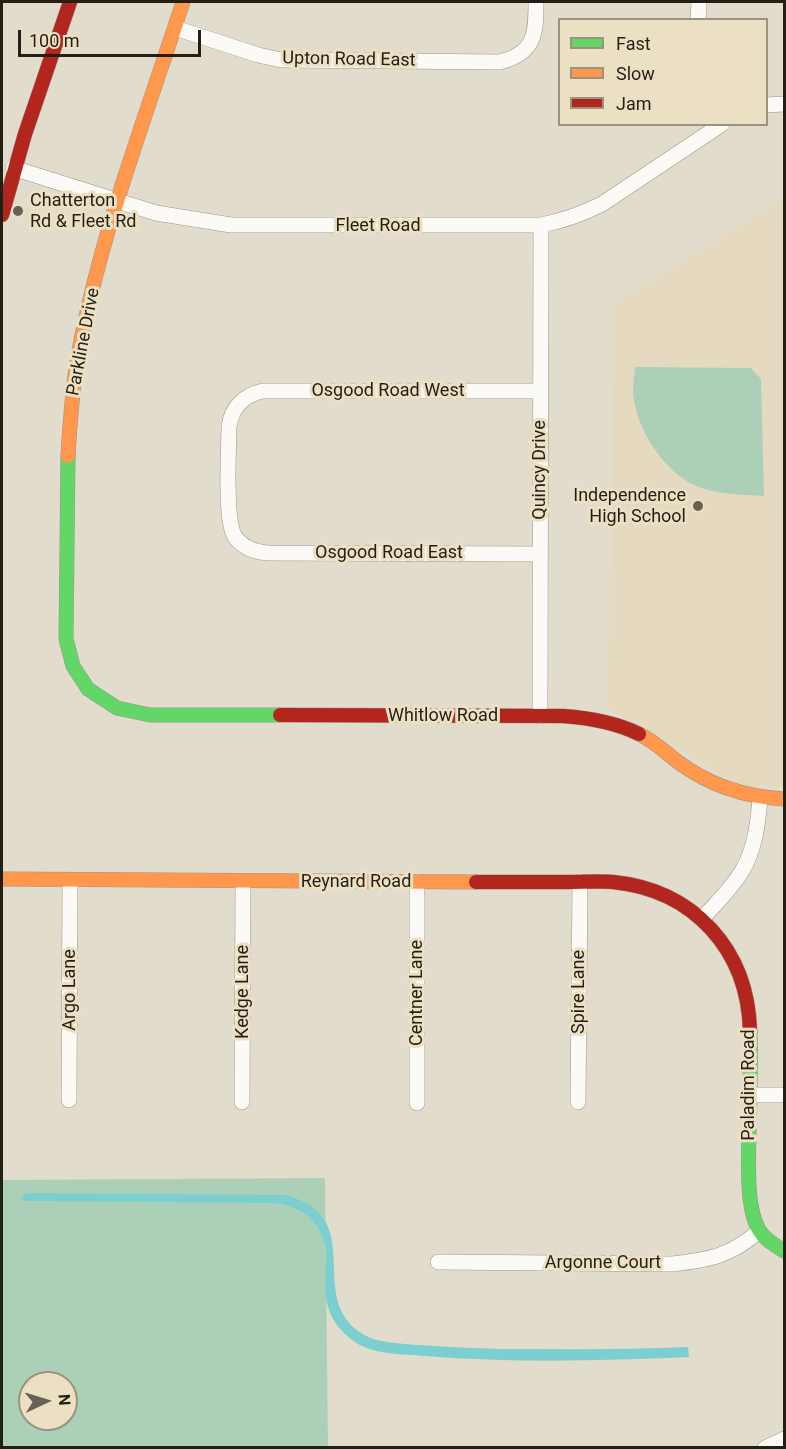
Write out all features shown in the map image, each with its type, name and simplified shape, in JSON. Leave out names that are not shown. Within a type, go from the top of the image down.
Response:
[{"type":"street","points":[[2,215],[13,168],[70,2]]},
{"type":"street","name":"Parkline Drive","points":[[88,689],[73,666],[66,639],[67,468],[73,398],[86,318],[101,258],[183,2]]},
{"type":"street","name":"Upton Road East","points":[[175,28],[258,55],[281,60],[500,62],[524,51],[533,37],[536,2]]},
{"type":"street","points":[[698,18],[699,2]]},
{"type":"street","points":[[768,105],[784,104]]},
{"type":"street","name":"Fleet Road","points":[[13,168],[156,213],[231,225],[541,225],[562,221],[602,204],[719,126]]},
{"type":"street","name":"Quincy Drive","points":[[540,716],[541,225]]},
{"type":"street","name":"Osgood Road West","points":[[240,542],[232,530],[229,514],[229,426],[232,413],[247,396],[271,390],[540,391]]},
{"type":"street","name":"Osgood Road East","points":[[240,542],[253,550],[268,553],[540,554]]},
{"type":"street","name":"Whitlow Road","points":[[88,689],[117,708],[150,715],[586,718],[617,724],[644,736],[677,761],[727,789],[760,798],[784,799]]},
{"type":"street","points":[[703,918],[742,871],[753,845],[760,798]]},
{"type":"street","name":"Reynard Road","points":[[2,879],[243,882],[612,882],[653,890],[703,918]]},
{"type":"street","name":"Argo Lane","points":[[69,1100],[70,881]]},
{"type":"street","name":"Kedge Lane","points":[[242,1102],[243,882]]},
{"type":"street","name":"Centner Lane","points":[[417,882],[417,1103]]},
{"type":"street","name":"Spire Lane","points":[[578,1102],[580,882]]},
{"type":"street","name":"Paladim Road","points":[[703,918],[728,950],[744,985],[750,1020],[749,1179],[754,1215],[759,1230]]},
{"type":"street","points":[[750,1095],[784,1095]]},
{"type":"street","points":[[759,1230],[784,1251]]},
{"type":"street","name":"Argonne Court","points":[[438,1262],[672,1264],[693,1262],[733,1250],[749,1240],[759,1230]]},
{"type":"street","points":[[765,1448],[784,1439]]},
{"type":"shaded area","name":"Independence High School","points":[[784,198],[784,787],[741,786],[608,708],[615,305]]},
{"type":"green space","points":[[635,367],[751,368],[761,379],[764,496],[728,494],[701,488],[683,478],[663,460],[647,437],[637,413],[633,396]]},
{"type":"green space","points":[[325,1178],[328,1447],[2,1447],[2,1180]]},
{"type":"water","points":[[26,1193],[286,1195],[310,1205],[324,1219],[331,1236],[336,1292],[341,1310],[353,1327],[370,1338],[408,1344],[500,1349],[688,1347],[689,1357],[524,1360],[425,1356],[374,1350],[353,1341],[334,1320],[327,1303],[324,1241],[309,1217],[293,1207],[274,1203],[26,1201],[20,1199]]},
{"type":"traffic: fast","points":[[68,456],[66,639],[73,666],[88,689],[117,708],[150,715],[280,715]]},
{"type":"traffic: fast","points":[[750,1031],[748,1167],[752,1208],[761,1234],[784,1251]]},
{"type":"traffic: slow","points":[[68,456],[76,368],[98,266],[124,178],[183,2]]},
{"type":"traffic: slow","points":[[639,734],[655,743],[690,770],[715,783],[755,796],[784,799]]},
{"type":"traffic: slow","points":[[2,879],[476,882]]},
{"type":"traffic: jam","points":[[2,215],[25,134],[70,2]]},
{"type":"traffic: jam","points":[[280,715],[563,716],[602,721],[639,734]]},
{"type":"traffic: jam","points":[[476,882],[613,882],[642,887],[668,897],[691,911],[711,929],[727,950],[739,975],[747,1002],[750,1031]]},
{"type":"place","name":"Chatterton Rd & Fleet Rd","points":[[18,211]]},
{"type":"place","name":"Independence High School","points":[[698,506]]}]
